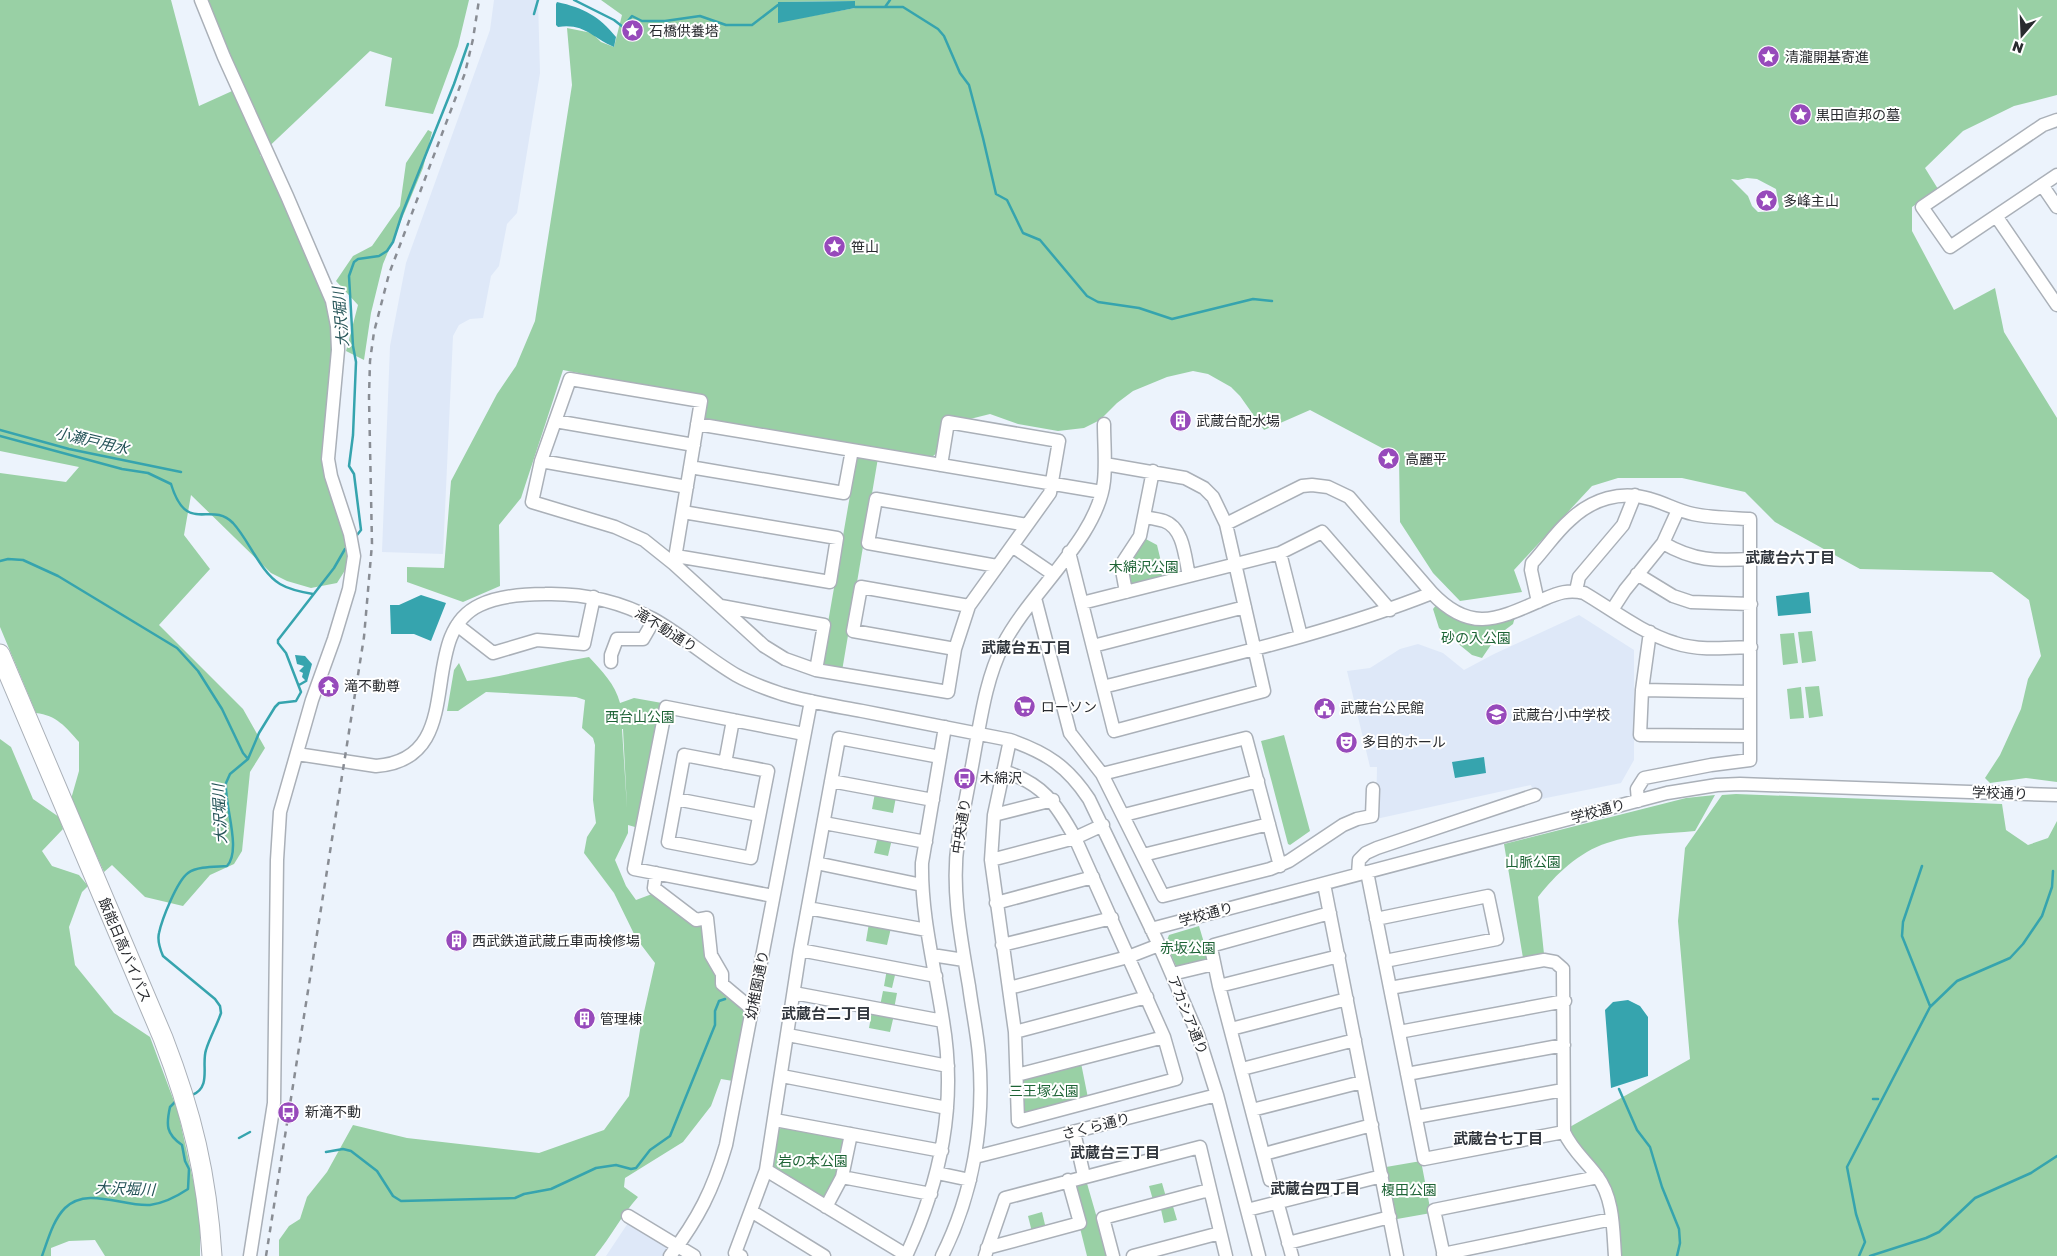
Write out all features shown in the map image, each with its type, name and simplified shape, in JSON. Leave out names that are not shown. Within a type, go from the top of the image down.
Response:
[{"type":"highway","name":"飯能日高バイパス","points":[[0,654],[163,1038],[181,1086],[196,1140],[208,1204],[212,1256]]},
{"type":"street","points":[[200,0],[332,301],[337,326],[338,350],[328,459],[331,476],[350,534],[354,556],[350,589],[312,700],[280,812],[278,829],[274,1103],[250,1256]]},
{"type":"street","points":[[2057,120],[2043,124],[1922,207],[1950,248],[2057,175]]},
{"type":"street","points":[[2042,185],[2057,207]]},
{"type":"street","points":[[1996,216],[2057,304]]},
{"type":"street","points":[[675,560],[701,401],[570,379],[541,461],[532,502],[630,532],[644,540],[675,560],[721,606],[773,652],[798,665],[816,670],[948,692],[955,649],[968,606],[1050,493],[1059,441],[948,422],[941,465]]},
{"type":"street","points":[[555,421],[694,445]]},
{"type":"street","points":[[698,424],[1102,492]]},
{"type":"street","name":"中央通り","points":[[942,1256],[959,1216],[970,1180],[975,1157],[979,1115],[979,1055],[957,908],[956,863],[978,734],[988,684],[995,662],[1016,624],[1092,519],[1102,492],[1105,464],[1104,424]]},
{"type":"street","points":[[690,467],[844,493],[852,450]]},
{"type":"street","points":[[541,461],[687,487]]},
{"type":"street","points":[[1069,552],[1114,731],[1264,691],[1226,524],[1213,497],[1204,488],[1185,478],[1105,464]]},
{"type":"street","points":[[1126,592],[1121,565],[1137,542],[1144,517],[1152,471]]},
{"type":"street","points":[[1226,524],[1302,486],[1328,487],[1349,497],[1446,608],[1472,618],[1494,618],[1514,612],[1557,593],[1576,591],[1584,593],[1650,632],[1675,644],[1696,648],[1751,647]]},
{"type":"street","points":[[1538,602],[1531,567],[1569,520],[1583,509],[1602,499],[1621,495],[1635,495],[1652,499],[1678,510],[1711,517],[1750,519],[1750,760],[1711,765],[1644,778],[1637,789],[1638,801]]},
{"type":"street","points":[[1576,591],[1579,577],[1623,525],[1635,495]]},
{"type":"street","points":[[997,566],[868,543],[876,499],[1027,525]]},
{"type":"street","points":[[1612,610],[1637,574],[1663,543],[1678,510]]},
{"type":"street","points":[[675,560],[830,582],[837,538],[683,512]]},
{"type":"street","points":[[1144,517],[1164,521],[1172,526],[1179,535],[1189,576]]},
{"type":"street","points":[[1082,603],[1280,553],[1322,532],[1390,610]]},
{"type":"street","points":[[1663,543],[1694,557],[1721,560],[1750,559]]},
{"type":"street","points":[[1012,546],[1053,574]]},
{"type":"street","points":[[1280,553],[1301,636]]},
{"type":"street","points":[[1637,574],[1673,596],[1691,602],[1751,604]]},
{"type":"street","points":[[955,649],[853,631],[861,587],[968,606]]},
{"type":"street","name":"滝不動通り","points":[[297,754],[376,766],[388,765],[408,756],[422,743],[433,725],[446,652],[457,625],[480,605],[506,598],[565,593],[594,597],[632,609],[654,620],[737,676],[784,694],[810,701],[978,734]]},
{"type":"street","points":[[1103,687],[1301,636],[1390,610],[1432,594]]},
{"type":"street","points":[[457,625],[493,653],[537,640],[584,644],[594,597]]},
{"type":"street","points":[[1035,598],[1070,733],[1102,774],[1163,896],[1280,866],[1342,825],[1372,816],[1373,789]]},
{"type":"street","points":[[721,606],[824,625],[816,670]]},
{"type":"street","points":[[1093,646],[1245,608]]},
{"type":"street","points":[[611,662],[610,655],[617,639],[643,639],[654,620]]},
{"type":"street","points":[[1650,632],[1642,690],[1640,735],[1750,736]]},
{"type":"street","points":[[1642,690],[1750,692]]},
{"type":"street","name":"幼稚園通り","points":[[674,1251],[704,1206],[717,1177],[726,1146],[810,701]]},
{"type":"street","points":[[773,896],[634,869],[666,707],[804,734]]},
{"type":"street","points":[[725,763],[733,720]]},
{"type":"street","points":[[766,1170],[906,1256],[931,1194],[937,1173],[942,1152],[947,1108],[948,1066],[943,1021],[927,930],[922,885],[926,842],[945,727]]},
{"type":"street","name":"アカシア通り","points":[[978,734],[1010,740],[1032,748],[1056,761],[1079,784],[1103,825],[1159,944],[1198,1035],[1218,1095],[1259,1256]]},
{"type":"street","points":[[741,1256],[736,1253],[766,1170],[776,1120],[800,950],[839,738],[940,757]]},
{"type":"street","points":[[1102,774],[1246,738],[1280,866]]},
{"type":"street","points":[[1003,771],[1036,786],[1053,800],[1076,838],[1164,1037],[1176,1079],[1018,1121],[1015,1032],[991,860],[994,815],[1003,771],[1010,740]]},
{"type":"street","points":[[684,755],[768,771],[751,858],[668,842],[676,799],[684,755]]},
{"type":"street","points":[[1124,815],[1258,780]]},
{"type":"street","points":[[831,781],[933,800]]},
{"type":"street","name":"学校通り","points":[[1151,929],[1694,788],[1740,784],[2057,795]]},
{"type":"street","points":[[1535,795],[1376,848],[1366,853],[1359,860],[1376,919],[1424,1159],[1564,1132]]},
{"type":"street","points":[[676,799],[759,815]]},
{"type":"street","points":[[994,815],[1053,800]]},
{"type":"street","points":[[824,823],[926,842]]},
{"type":"street","points":[[1143,855],[1269,824]]},
{"type":"street","points":[[991,860],[1076,838],[1103,825]]},
{"type":"street","points":[[816,864],[922,885]]},
{"type":"street","points":[[656,874],[654,888],[696,920],[707,918],[711,955],[722,974],[722,984],[753,1010]]},
{"type":"street","points":[[996,903],[1093,877]]},
{"type":"street","points":[[1324,884],[1397,1256]]},
{"type":"street","points":[[1376,919],[1488,896],[1497,939],[1384,962]]},
{"type":"street","points":[[808,908],[927,930]]},
{"type":"street","points":[[1270,1180],[1219,986],[1211,948],[1214,945],[1330,914]]},
{"type":"street","points":[[1002,945],[1112,918]]},
{"type":"street","points":[[1009,988],[1128,957],[1159,944]]},
{"type":"street","points":[[800,950],[936,976]]},
{"type":"street","points":[[932,955],[964,960]]},
{"type":"street","points":[[1219,986],[1339,956]]},
{"type":"street","points":[[1390,988],[1544,960],[1555,962],[1563,970],[1564,1132],[1577,1154],[1598,1177],[1608,1197],[1615,1256]]},
{"type":"street","points":[[1172,974],[1214,964]]},
{"type":"street","points":[[794,992],[943,1021]]},
{"type":"street","points":[[1015,1032],[1147,997]]},
{"type":"street","points":[[1231,1029],[1346,999]]},
{"type":"street","points":[[1399,1032],[1564,1001]]},
{"type":"street","points":[[788,1035],[948,1066]]},
{"type":"street","points":[[1017,1075],[1164,1037]]},
{"type":"street","points":[[1242,1069],[1355,1040]]},
{"type":"street","points":[[1407,1074],[1564,1045]]},
{"type":"street","points":[[782,1076],[947,1108]]},
{"type":"street","points":[[1252,1110],[1362,1082]]},
{"type":"street","points":[[1416,1116],[1563,1090]]},
{"type":"street","name":"さくら通り","points":[[975,1157],[1218,1095]]},
{"type":"street","points":[[776,1120],[942,1152]]},
{"type":"street","points":[[1264,1154],[1372,1125]]},
{"type":"street","points":[[1074,1132],[1084,1176]]},
{"type":"street","points":[[826,1207],[842,1177],[851,1134]]},
{"type":"street","points":[[986,1252],[1005,1198],[1200,1147],[1226,1256]]},
{"type":"street","points":[[937,1173],[970,1180]]},
{"type":"street","points":[[1247,1210],[1382,1176]]},
{"type":"street","points":[[842,1177],[931,1194]]},
{"type":"street","points":[[1598,1177],[1434,1210],[1443,1255],[1612,1219]]},
{"type":"street","points":[[986,1252],[1080,1223],[1068,1180]]},
{"type":"street","points":[[1113,1256],[1103,1218],[1209,1190]]},
{"type":"street","points":[[1277,1201],[1292,1256]]},
{"type":"street","points":[[751,1211],[824,1256]]},
{"type":"street","points":[[628,1216],[674,1251],[694,1256]]},
{"type":"street","points":[[1288,1243],[1390,1217]]},
{"type":"street","points":[[1133,1256],[1220,1233]]},
{"type":"shaded area","points":[[494,0],[538,0],[540,73],[517,213],[507,224],[499,266],[491,276],[483,318],[470,319],[459,325],[453,336],[443,554],[382,552],[390,346],[406,263],[490,30]]},
{"type":"shaded area","name":"武蔵台小中学校","points":[[1579,615],[1634,650],[1634,760],[1621,783],[1536,800],[1531,785],[1376,819],[1377,767],[1370,767],[1347,671],[1370,668],[1400,649],[1418,644],[1443,653],[1464,670]]},
{"type":"shaded area","points":[[630,1220],[668,1245],[669,1249],[664,1256],[606,1256]]},
{"type":"green space","points":[[0,0],[171,0],[199,106],[241,87],[207,0],[469,0],[458,46],[433,114],[385,106],[392,58],[370,51],[260,155],[287,196],[337,326],[329,438],[354,556],[337,583],[311,588],[287,581],[271,573],[191,495],[184,535],[210,569],[159,625],[243,709],[265,748],[250,772],[242,851],[234,864],[210,875],[183,906],[145,897],[112,865],[104,872],[71,799],[79,771],[79,742],[55,719],[36,713],[0,627],[0,473],[66,482],[79,467],[0,451]]},
{"type":"green space","points":[[601,0],[2057,0],[2057,95],[2014,106],[1963,131],[1925,168],[1938,189],[1912,207],[1912,231],[1954,310],[1995,288],[2004,332],[2057,418],[2057,782],[2026,778],[1990,783],[1985,778],[2000,755],[2021,709],[2028,679],[2041,656],[2029,600],[1992,572],[1860,569],[1775,522],[1745,492],[1682,478],[1618,478],[1592,486],[1514,570],[1522,592],[1460,601],[1433,573],[1400,522],[1399,457],[1310,410],[1264,430],[1240,396],[1231,387],[1208,374],[1193,371],[1167,377],[1133,391],[1117,403],[1100,420],[1084,428],[1058,431],[1018,424],[990,414],[970,419],[946,417],[939,451],[932,457],[707,421],[704,417],[707,398],[563,370],[521,498],[499,525],[500,586],[463,602],[407,582],[407,567],[444,568],[451,481],[497,394],[516,366],[535,321],[572,85],[567,28],[592,33],[601,42],[614,47],[622,15]],"holes":[[[855,1],[855,8],[778,22],[779,2]],[[1803,48],[1811,48],[1815,53],[1813,58],[1802,59],[1801,53]],[[1747,178],[1757,179],[1776,189],[1779,207],[1777,211],[1758,212],[1752,206],[1748,196],[1731,179]]]},
{"type":"green space","points":[[428,130],[432,132],[423,168],[383,264],[371,313],[364,360],[346,351],[358,305],[336,281],[353,256],[372,246],[400,206],[406,163]]},
{"type":"green space","points":[[857,455],[878,458],[842,671],[824,667],[821,663]]},
{"type":"green space","name":"木綿沢公園","points":[[1142,537],[1157,545],[1165,578],[1132,587],[1127,583],[1124,566]]},
{"type":"green space","name":"砂の入公園","points":[[1437,604],[1447,613],[1515,617],[1513,624],[1497,636],[1482,658],[1472,655],[1439,628],[1433,609]]},
{"type":"green space","points":[[1812,631],[1816,661],[1802,663],[1798,632]]},
{"type":"green space","points":[[1794,633],[1798,663],[1783,665],[1780,634]]},
{"type":"green space","name":"西台山公園","points":[[589,657],[611,684],[620,703],[634,698],[662,703],[639,824],[635,827],[628,825],[628,833],[615,860],[626,886],[636,900],[652,894],[691,924],[703,927],[718,975],[718,989],[743,1010],[743,1026],[733,1081],[721,1079],[711,1106],[683,1142],[625,1178],[624,1187],[638,1197],[595,1256],[279,1256],[279,1240],[289,1226],[300,1219],[307,1197],[327,1172],[353,1125],[407,1138],[539,1153],[604,1130],[629,1096],[640,1030],[655,963],[636,938],[614,893],[584,853],[587,837],[596,823],[593,800],[595,745],[593,738],[582,728],[585,700],[576,697],[486,692],[458,711],[447,711],[454,670],[459,663],[467,681]],"holes":[[[622,729],[623,729],[627,808]]]},
{"type":"green space","points":[[1819,686],[1823,716],[1809,718],[1805,687]]},
{"type":"green space","points":[[1801,687],[1804,718],[1790,719],[1787,689]]},
{"type":"green space","points":[[1284,735],[1310,831],[1290,845],[1288,844],[1261,741]]},
{"type":"green space","points":[[0,739],[11,747],[33,799],[59,817],[63,829],[42,851],[52,866],[79,875],[88,886],[82,892],[69,927],[75,965],[114,1013],[150,1037],[178,1112],[200,1211],[200,1256],[105,1256],[95,1240],[69,1241],[51,1248],[51,1256],[0,1256]]},
{"type":"green space","points":[[875,793],[896,797],[893,813],[872,809]]},
{"type":"green space","name":"山脈公園","points":[[1715,795],[1695,831],[1618,840],[1587,852],[1569,865],[1552,880],[1538,897],[1544,954],[1523,958],[1504,844],[1686,798]]},
{"type":"green space","points":[[1722,795],[2002,804],[2006,830],[2028,845],[2048,838],[2057,821],[2057,1256],[1620,1256],[1611,1194],[1568,1128],[1690,1059],[1678,921],[1685,848]]},
{"type":"green space","points":[[878,836],[892,839],[888,856],[874,853]]},
{"type":"green space","points":[[869,923],[891,928],[887,945],[866,941]]},
{"type":"green space","name":"赤坂公園","points":[[1199,926],[1208,956],[1206,962],[1180,968],[1176,966],[1166,943],[1169,935]]},
{"type":"green space","points":[[887,969],[896,971],[892,988],[884,986]]},
{"type":"green space","points":[[883,991],[897,993],[894,1009],[880,1006]]},
{"type":"green space","points":[[872,1011],[894,1015],[890,1032],[869,1028]]},
{"type":"green space","name":"三王塚公園","points":[[1081,1063],[1088,1098],[1027,1115],[1022,1112],[1023,1077]]},
{"type":"green space","name":"岩の本公園","points":[[785,1126],[843,1137],[847,1142],[840,1173],[829,1195],[818,1198],[772,1168],[777,1130]]},
{"type":"green space","name":"榎田公園","points":[[1421,1161],[1431,1213],[1397,1219],[1386,1167]]},
{"type":"green space","points":[[1086,1180],[1108,1256],[1087,1256],[1080,1228],[1074,1187],[1076,1183]]},
{"type":"green space","points":[[1162,1183],[1166,1197],[1153,1200],[1149,1186]]},
{"type":"green space","points":[[1172,1203],[1177,1220],[1164,1223],[1160,1205]]},
{"type":"green space","points":[[1042,1212],[1046,1229],[1032,1232],[1028,1216]]},
{"type":"water","points":[[855,1],[855,8],[778,23],[778,2]]},
{"type":"water","points":[[557,2],[583,10],[597,18],[616,37],[614,47],[582,29],[567,26],[558,27],[556,25]]},
{"type":"water","points":[[1805,48],[1811,48],[1815,55],[1811,62],[1805,62],[1801,58],[1801,52]]},
{"type":"water","points":[[1809,592],[1811,613],[1778,616],[1776,596]]},
{"type":"water","points":[[421,595],[446,603],[431,641],[414,634],[391,634],[390,605],[399,605]]},
{"type":"water","points":[[295,655],[305,656],[312,664],[307,682],[302,677],[303,673],[299,671],[304,666],[297,664]]},
{"type":"water","points":[[1484,757],[1486,773],[1455,778],[1452,762]]},
{"type":"water","points":[[1628,1000],[1640,1006],[1648,1017],[1648,1076],[1611,1088],[1605,1010],[1613,1002]]},
{"type":"waterway","name":"大沢堀川","points":[[534,14],[538,0]]},
{"type":"waterway","points":[[574,0],[614,20],[623,27],[632,16],[642,21],[665,21],[700,16],[726,25],[752,25],[778,5]]},
{"type":"waterway","points":[[885,7],[890,0]]},
{"type":"waterway","points":[[855,7],[903,7],[938,29],[944,36],[960,73],[969,85],[996,194],[1007,200],[1023,233],[1040,240],[1087,296],[1098,302],[1139,308],[1172,319],[1253,299],[1272,301]]},
{"type":"waterway","name":"大沢堀川","points":[[357,535],[361,530],[354,474],[349,466],[353,435],[356,362],[353,346],[349,276],[354,262],[358,259],[379,256],[387,251],[393,242],[402,214],[468,44]]},
{"type":"waterway","name":"小瀬戸用水","points":[[0,430],[69,449],[181,472]]},
{"type":"waterway","points":[[0,436],[122,469],[148,473],[171,484],[177,500],[184,509],[192,513],[224,517],[233,523],[266,572],[273,579],[288,588],[313,594]]},
{"type":"waterway","name":"大沢堀川","points":[[192,1095],[202,1087],[204,1081],[206,1050],[221,1013],[220,1006],[215,999],[163,956],[158,936],[167,910],[184,877],[188,873],[202,868],[227,866],[231,859],[233,838],[226,783],[230,774],[248,759],[259,733],[275,707],[279,703],[296,701],[301,692],[286,653],[278,643],[278,640],[334,568],[345,549]]},
{"type":"waterway","points":[[0,561],[8,559],[23,560],[58,576],[177,648],[198,671],[222,709],[243,753],[248,759]]},
{"type":"waterway","points":[[299,685],[306,681]]},
{"type":"waterway","points":[[1922,866],[1903,922],[1902,936],[1930,1006]]},
{"type":"waterway","points":[[1859,1256],[1865,1242],[1856,1214],[1847,1167],[1930,1007],[1957,981],[2010,958],[2023,944],[2042,916],[2052,887],[2053,871]]},
{"type":"waterway","points":[[326,1152],[343,1149],[351,1151],[377,1171],[393,1196],[401,1201],[515,1198],[524,1194],[551,1189],[596,1168],[616,1165],[631,1169],[636,1168],[650,1150],[670,1136],[715,1025],[715,1011],[719,1001],[725,999]]},
{"type":"waterway","points":[[1619,1089],[1637,1130],[1650,1147],[1662,1187],[1679,1229],[1680,1243],[1677,1256]]},
{"type":"waterway","name":"小瀬戸用水","points":[[1873,1099],[1878,1099]]},
{"type":"waterway","name":"大沢堀川","points":[[42,1256],[57,1218],[65,1208],[74,1202],[94,1198],[150,1205],[161,1203],[188,1189],[189,1169],[185,1161],[182,1145],[173,1137],[168,1129],[170,1107],[177,1100]]},
{"type":"waterway","points":[[239,1138],[250,1132]]},
{"type":"waterway","points":[[1870,1256],[1939,1232],[1975,1198],[2031,1173],[2057,1156]]},
{"type":"railway","points":[[266,1256],[364,637],[372,544],[369,397],[370,361],[374,332],[389,274],[465,73],[479,0]]},
{"type":"place","name":"石橋供養塔","points":[[633,31]]},
{"type":"place","name":"清瀧開基寄進","points":[[1769,57]]},
{"type":"place","name":"黒田直邦の墓","points":[[1800,115]]},
{"type":"place","name":"多峰主山","points":[[1767,201]]},
{"type":"place","name":"笹山","points":[[835,247]]},
{"type":"place","name":"武蔵台配水場","points":[[1180,421]]},
{"type":"place","name":"高麗平","points":[[1389,459]]},
{"type":"place","name":"滝不動尊","points":[[328,686]]},
{"type":"place","name":"ローソン","points":[[1025,707]]},
{"type":"place","name":"武蔵台公民館","points":[[1324,708]]},
{"type":"place","name":"武蔵台小中学校","points":[[1496,715]]},
{"type":"place","name":"多目的ホール","points":[[1346,742]]},
{"type":"place","name":"木綿沢","points":[[964,778]]},
{"type":"place","name":"西武鉄道武蔵丘車両検修場","points":[[456,941]]},
{"type":"place","name":"管理棟","points":[[584,1019]]},
{"type":"place","name":"新滝不動","points":[[289,1112]]},
{"type":"district","name":"武蔵台六丁目","points":[[1790,558]]},
{"type":"district","name":"武蔵台五丁目","points":[[1026,648]]},
{"type":"district","name":"武蔵台二丁目","points":[[826,1014]]},
{"type":"district","name":"武蔵台七丁目","points":[[1498,1139]]},
{"type":"district","name":"武蔵台三丁目","points":[[1115,1153]]},
{"type":"district","name":"武蔵台四丁目","points":[[1315,1189]]}]
